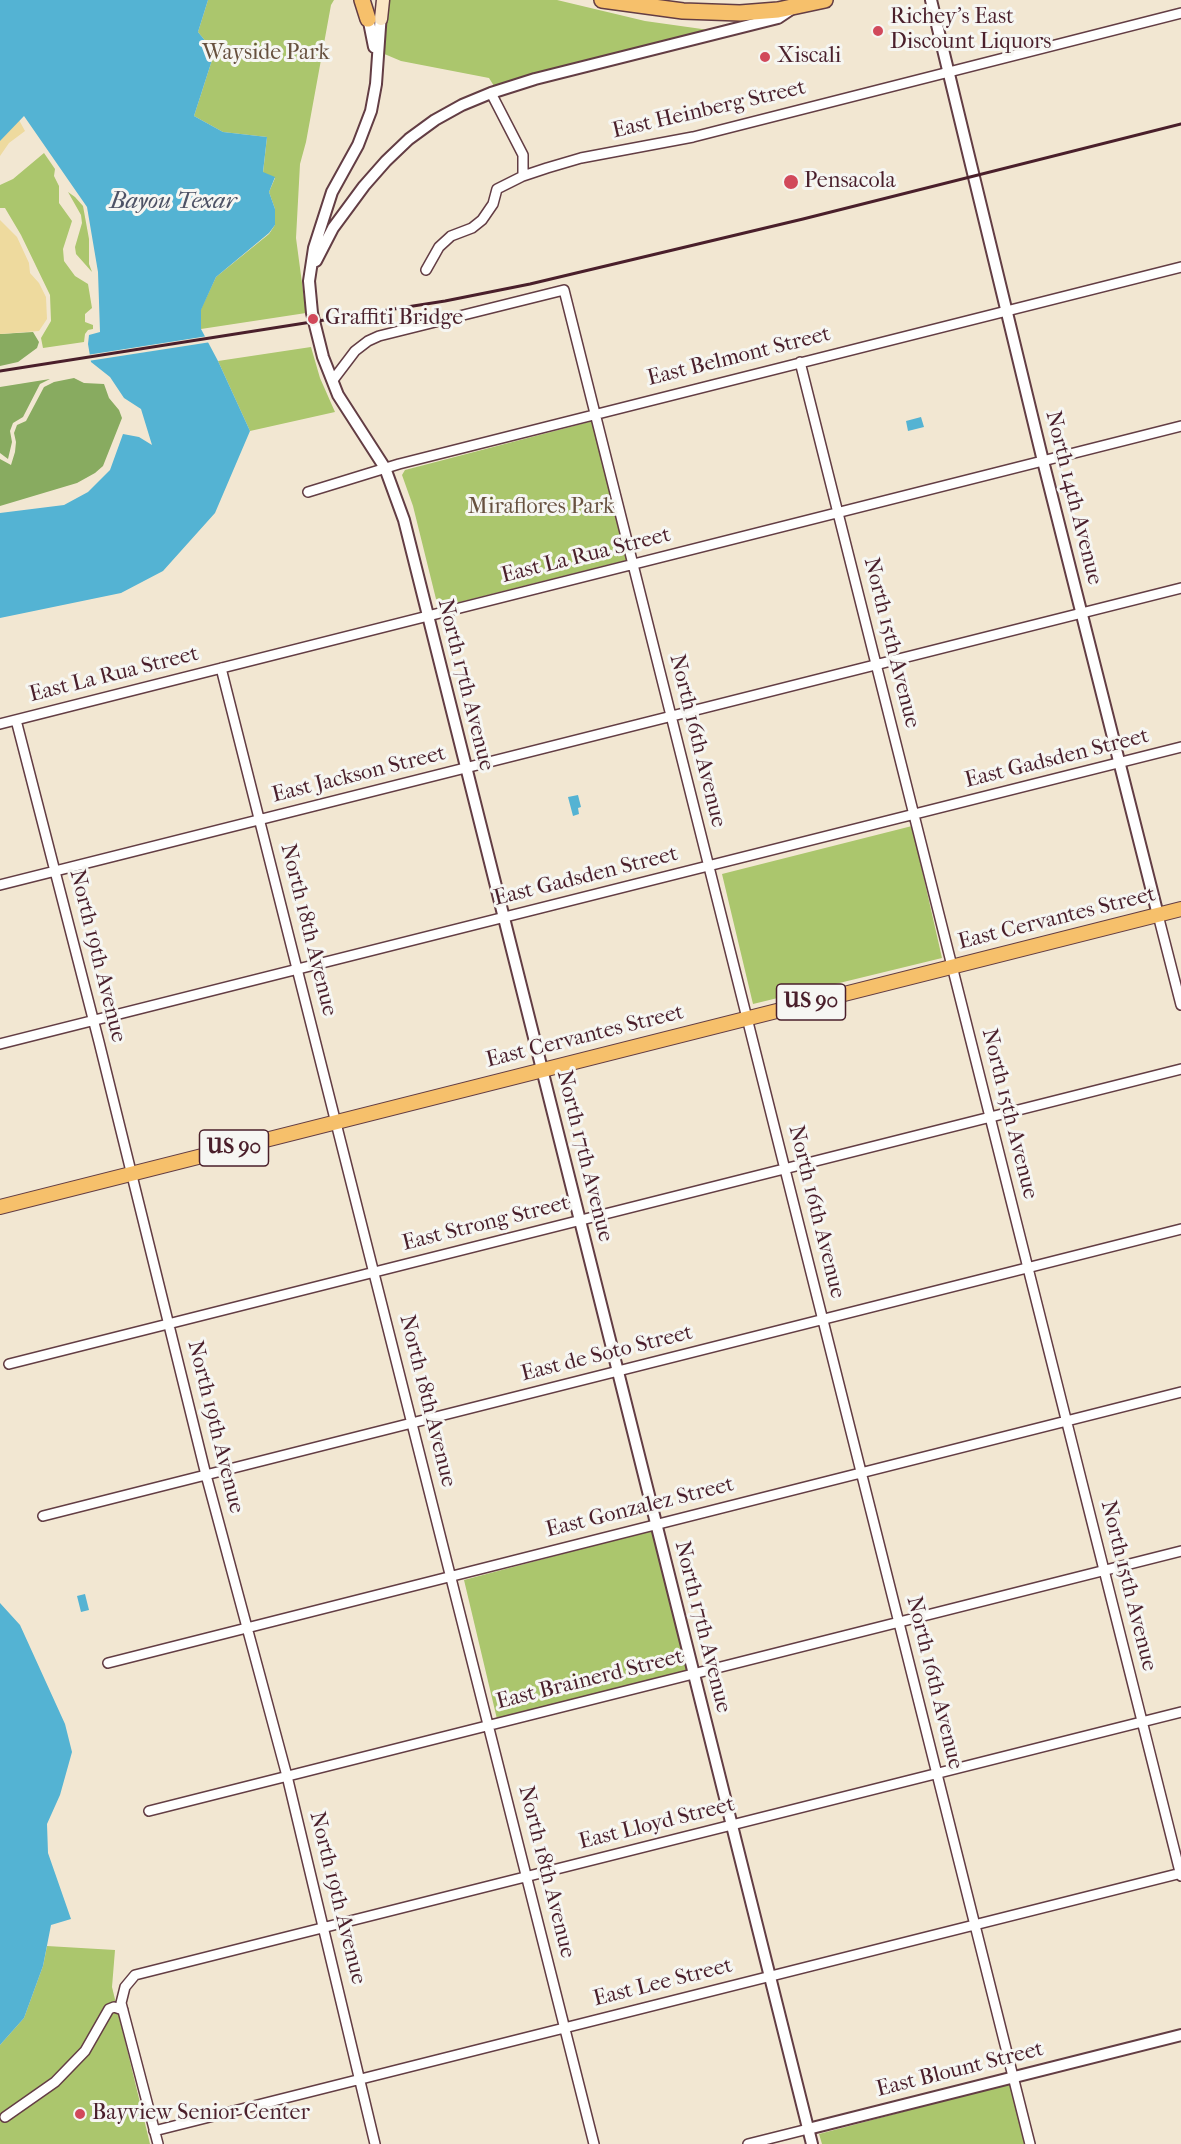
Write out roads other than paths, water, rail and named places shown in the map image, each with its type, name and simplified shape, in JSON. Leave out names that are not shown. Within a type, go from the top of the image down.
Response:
[{"type":"highway","points":[[364,0],[375,19]]},
{"type":"highway","points":[[602,0],[683,11],[740,13],[794,8],[825,0]]},
{"type":"main road","points":[[375,19],[382,0]]},
{"type":"main road","name":"East Cervantes Street","points":[[0,1207],[1181,909]]},
{"type":"street","name":"North 14th Avenue","points":[[931,0],[1043,461],[1181,1005]]},
{"type":"street","points":[[309,281],[324,243],[364,186],[409,139],[435,120],[490,93],[535,79],[777,18],[794,8]]},
{"type":"street","name":"East Heinberg Street","points":[[426,270],[439,247],[451,236],[472,228],[482,220],[493,204],[497,189],[523,176],[580,158],[693,137],[1181,13]]},
{"type":"street","name":"North 17th Avenue","points":[[375,19],[376,84],[371,111],[358,145],[325,208],[314,248],[309,281],[312,313],[318,338],[338,395],[385,468],[404,520],[812,2144]]},
{"type":"street","points":[[490,93],[523,155],[523,176]]},
{"type":"street","name":"East Belmont Street","points":[[308,492],[385,468],[1181,267]]},
{"type":"street","name":"North 16th Avenue","points":[[333,380],[355,351],[379,336],[564,290],[1030,2144]]},
{"type":"street","name":"North 15th Avenue","points":[[800,362],[1181,1874]]},
{"type":"street","name":"East La Rua Street","points":[[0,724],[1181,426]]},
{"type":"street","name":"East Jackson Street","points":[[0,885],[1181,588]]},
{"type":"street","name":"North 18th Avenue","points":[[221,668],[594,2144]]},
{"type":"street","name":"North 19th Avenue","points":[[16,720],[206,1475],[287,1776],[375,2144]]},
{"type":"street","name":"East Gadsden Street","points":[[0,1044],[1181,747]]},
{"type":"street","name":"East Strong Street","points":[[9,1364],[1181,1069]]},
{"type":"street","name":"East de Soto Street","points":[[43,1516],[1181,1229]]},
{"type":"street","name":"East Gonzalez Street","points":[[108,1663],[1181,1392]]},
{"type":"street","name":"East Brainerd Street","points":[[149,1811],[1181,1551]]},
{"type":"street","name":"East Lloyd Street","points":[[123,2010],[124,1987],[135,1975],[1181,1712]]},
{"type":"street","name":"East Lee Street","points":[[154,2131],[1181,1874]]},
{"type":"street","points":[[5,2118],[55,2082],[70,2067],[85,2051],[110,2009],[114,2007],[123,2010],[158,2144]]},
{"type":"street","name":"East Blount Street","points":[[748,2144],[1181,2035]]},
{"type":"water","name":"Bayou Texar","points":[[0,0],[208,0],[198,32],[207,43],[212,60],[194,116],[223,132],[267,137],[263,172],[275,177],[269,192],[275,209],[275,225],[269,233],[216,277],[201,310],[201,329],[250,431],[215,513],[163,571],[121,593],[0,618],[0,513],[64,505],[88,492],[110,470],[123,434],[139,437],[152,445],[141,409],[124,398],[110,377],[91,362],[89,335],[100,332],[98,272],[87,207],[24,116],[0,141]]},
{"type":"water","points":[[921,417],[924,427],[908,431],[906,421]]},
{"type":"water","points":[[578,795],[581,807],[578,808],[579,814],[573,816],[568,797]]},
{"type":"water","points":[[85,1594],[89,1610],[81,1612],[77,1596]]},
{"type":"water","points":[[0,1603],[20,1625],[65,1724],[72,1752],[60,1795],[47,1824],[48,1853],[71,1919],[51,1925],[43,1966],[24,2018],[0,2045]]},
{"type":"railway","points":[[0,371],[445,301],[530,284],[803,219],[1181,124]]},
{"type":"place","name":"Richey's East Discount Liquors","points":[[878,31]]},
{"type":"place","name":"Xiscali","points":[[765,57]]},
{"type":"place","name":"Pensacola","points":[[791,182]]},
{"type":"place","name":"Graffiti Bridge","points":[[313,319]]},
{"type":"place","name":"Bayview Senior Center","points":[[80,2114]]},
{"type":"park label","name":"Wayside Park","points":[[266,54]]},
{"type":"park label","name":"Miraflores Park","points":[[541,508]]}]
